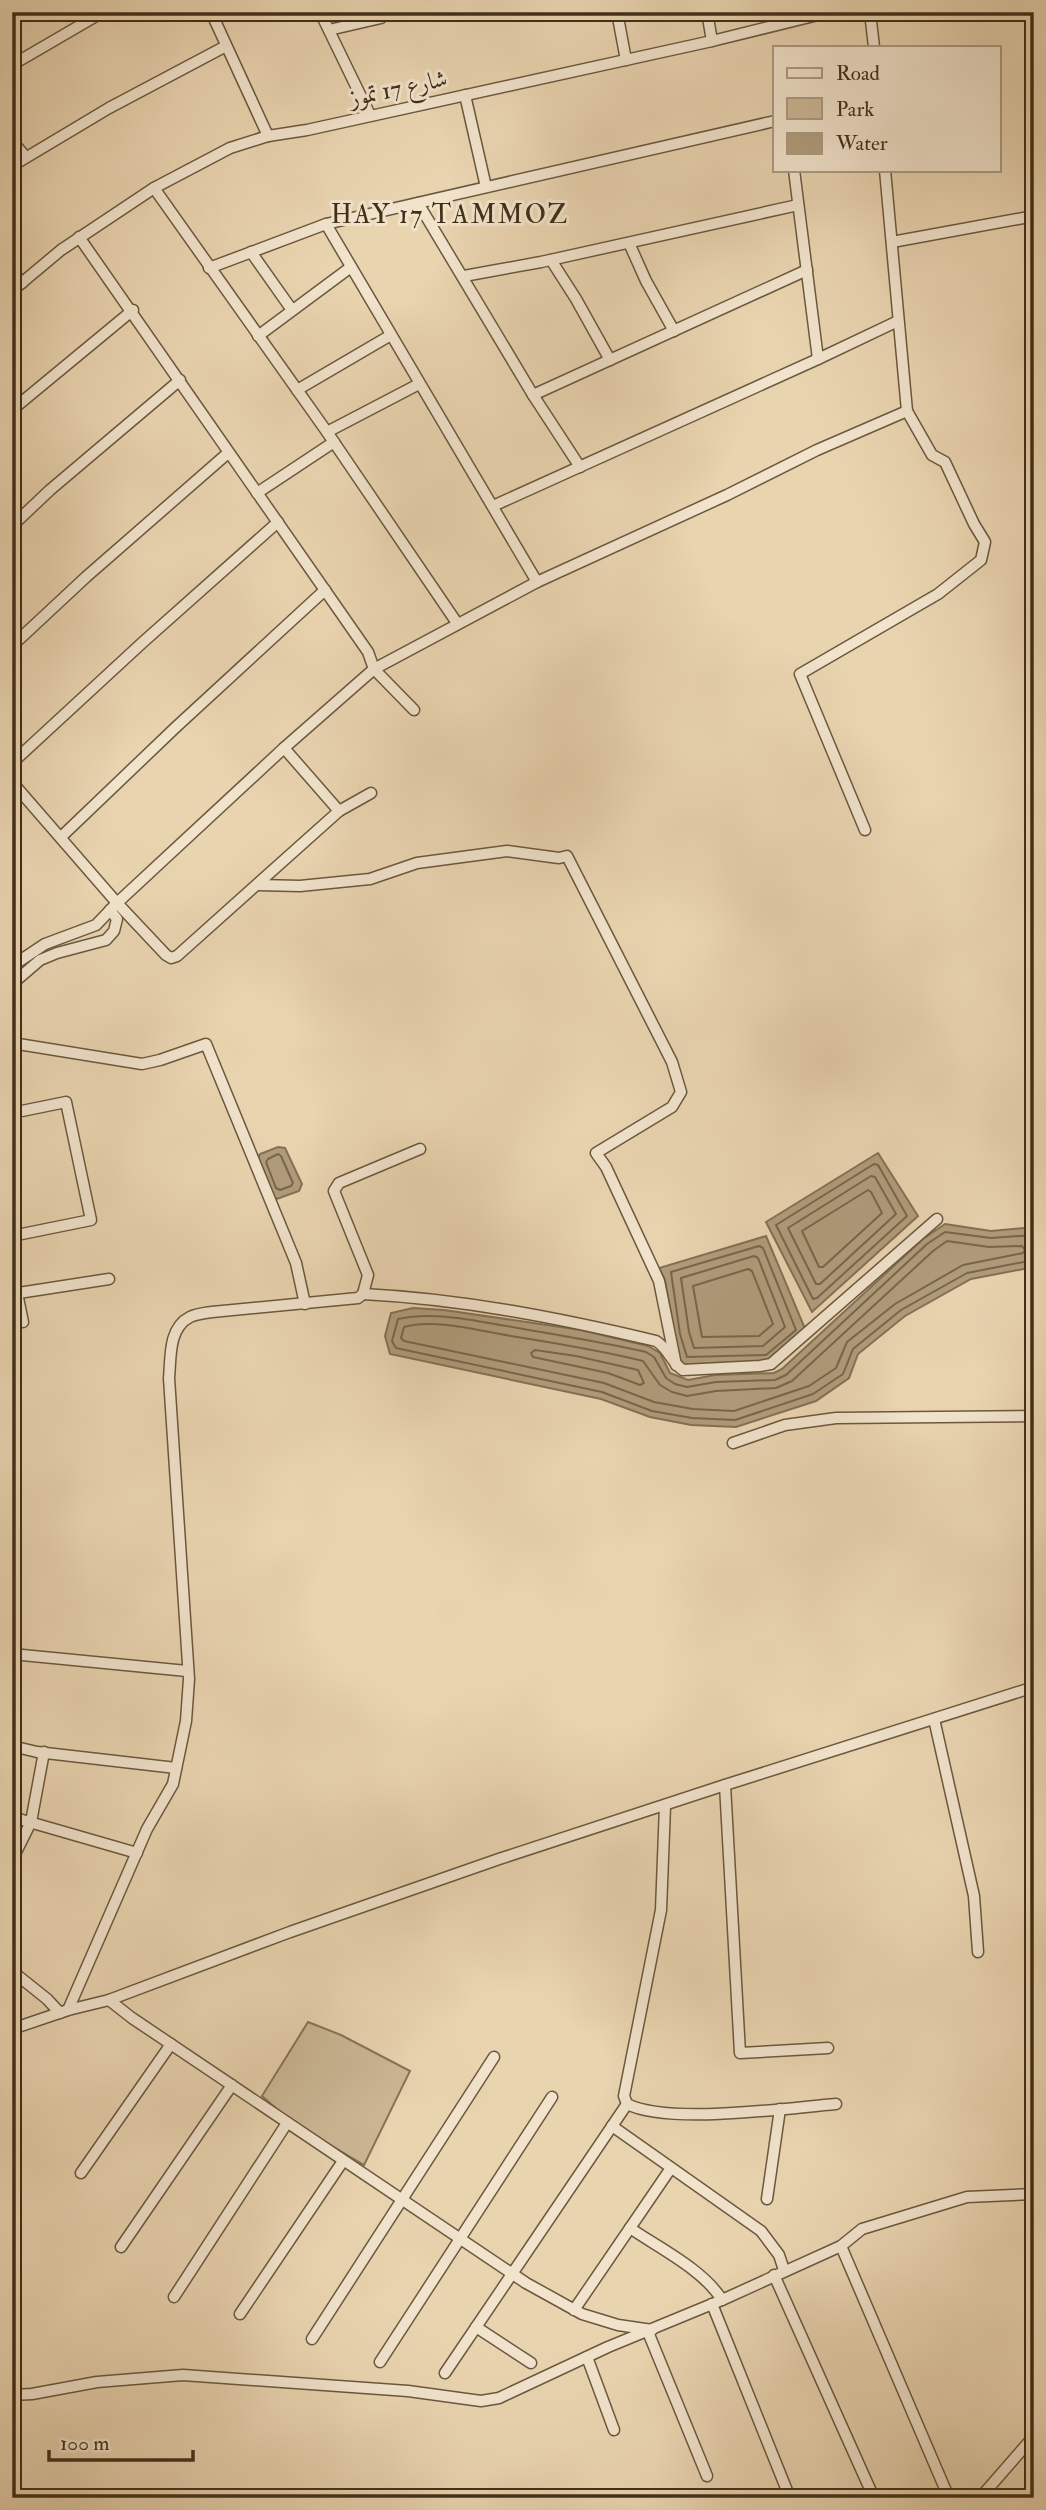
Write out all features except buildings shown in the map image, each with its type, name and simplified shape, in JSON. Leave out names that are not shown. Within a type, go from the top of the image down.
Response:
[{"type":"street","points":[[12,65],[103,12]]},
{"type":"street","points":[[211,12],[268,136]]},
{"type":"street","points":[[320,12],[370,115]]},
{"type":"street","points":[[394,15],[406,12]]},
{"type":"street","points":[[617,12],[626,60]]},
{"type":"street","points":[[707,12],[712,41]]},
{"type":"street","name":"شارع 17 تموز","points":[[12,291],[79,237],[154,188],[230,149],[268,136],[307,130],[626,60],[830,12]]},
{"type":"street","points":[[870,12],[874,46]]},
{"type":"street","points":[[328,30],[381,18]]},
{"type":"street","points":[[12,166],[109,108],[226,46]]},
{"type":"street","points":[[465,95],[486,187]]},
{"type":"street","points":[[209,268],[326,224],[773,121]]},
{"type":"street","points":[[12,141],[26,156]]},
{"type":"street","points":[[793,172],[818,359]]},
{"type":"street","points":[[865,830],[800,674],[938,594],[981,560],[985,542],[945,462],[932,455],[906,411],[886,172]]},
{"type":"street","points":[[154,188],[334,442],[457,623]]},
{"type":"street","points":[[418,203],[580,467]]},
{"type":"street","points":[[464,276],[551,260],[799,205]]},
{"type":"street","points":[[892,242],[1034,216]]},
{"type":"street","points":[[326,224],[537,582]]},
{"type":"street","points":[[79,237],[133,310],[228,453],[368,652],[374,669],[414,710]]},
{"type":"street","points":[[629,243],[646,281],[674,331]]},
{"type":"street","points":[[251,252],[292,310]]},
{"type":"street","points":[[551,260],[610,360]]},
{"type":"street","points":[[258,336],[351,267]]},
{"type":"street","points":[[533,394],[807,270]]},
{"type":"street","points":[[12,271],[22,283]]},
{"type":"street","points":[[12,410],[133,310]]},
{"type":"street","points":[[492,506],[898,321]]},
{"type":"street","points":[[297,390],[390,335]]},
{"type":"street","points":[[12,526],[50,490],[180,380]]},
{"type":"street","points":[[327,432],[419,384]]},
{"type":"street","points":[[12,966],[45,944],[96,925],[284,748],[374,669],[537,582],[906,411]]},
{"type":"street","points":[[257,493],[334,442]]},
{"type":"street","points":[[12,646],[126,541],[228,453]]},
{"type":"street","points":[[12,764],[278,522]]},
{"type":"street","points":[[61,837],[325,590]]},
{"type":"street","points":[[284,748],[339,811]]},
{"type":"street","points":[[12,782],[61,837],[114,906],[171,958],[177,956],[339,811],[371,793]]},
{"type":"street","points":[[258,885],[300,886],[370,878],[417,863],[507,851],[559,858],[567,856],[672,1062],[681,1092],[672,1107],[596,1153],[606,1167],[659,1281],[676,1365]]},
{"type":"street","points":[[12,984],[48,956],[106,940],[114,931],[117,919],[114,906]]},
{"type":"street","points":[[12,1043],[142,1064],[206,1044],[296,1263],[305,1304]]},
{"type":"street","points":[[12,1113],[66,1102],[91,1220],[12,1236]]},
{"type":"street","points":[[64,2012],[137,1853],[173,1784],[189,1696],[169,1378],[172,1341],[181,1325],[191,1316],[358,1298],[363,1294],[368,1275],[334,1191],[339,1183],[420,1149]]},
{"type":"street","points":[[363,1294],[424,1297],[573,1322],[656,1341],[683,1370],[771,1364],[937,1219]]},
{"type":"street","points":[[12,1269],[15,1294],[23,1322]]},
{"type":"street","points":[[15,1294],[109,1279]]},
{"type":"street","points":[[733,1443],[785,1425],[836,1418],[1034,1416]]},
{"type":"street","points":[[12,1654],[187,1671]]},
{"type":"street","points":[[12,2029],[109,2000],[499,1859],[665,1806],[724,1784],[1034,1687]]},
{"type":"street","points":[[934,1720],[974,1896],[978,1952]]},
{"type":"street","points":[[12,1746],[177,1768]]},
{"type":"street","points":[[12,1860],[31,1822],[44,1752]]},
{"type":"street","points":[[724,1784],[740,2053],[828,2048]]},
{"type":"street","points":[[665,1806],[661,1910],[624,2096],[627,2104],[635,2108],[687,2114],[836,2104]]},
{"type":"street","points":[[12,1817],[137,1853]]},
{"type":"street","points":[[12,1971],[64,2012]]},
{"type":"street","points":[[109,2000],[512,2274],[575,2310],[618,2325],[650,2331]]},
{"type":"street","points":[[81,2173],[171,2044]]},
{"type":"street","points":[[312,2339],[494,2057]]},
{"type":"street","points":[[121,2247],[232,2085]]},
{"type":"street","points":[[380,2362],[552,2096]]},
{"type":"street","points":[[445,2374],[627,2104]]},
{"type":"street","points":[[767,2199],[780,2109]]},
{"type":"street","points":[[174,2297],[287,2123]]},
{"type":"street","points":[[612,2126],[761,2231],[779,2255],[779,2272],[874,2498]]},
{"type":"street","points":[[240,2314],[343,2161]]},
{"type":"street","points":[[575,2310],[671,2168]]},
{"type":"street","points":[[12,2395],[97,2382],[183,2375],[408,2391],[481,2401],[499,2398],[841,2246],[862,2229],[967,2197],[1034,2194]]},
{"type":"street","points":[[631,2228],[702,2277],[716,2291],[717,2302],[790,2498]]},
{"type":"street","points":[[841,2246],[949,2498]]},
{"type":"street","points":[[476,2328],[531,2363]]},
{"type":"street","points":[[650,2331],[707,2476]]},
{"type":"street","points":[[587,2357],[614,2430]]},
{"type":"street","points":[[980,2498],[1034,2436]]},
{"type":"green space","points":[[308,2022],[341,2035],[410,2071],[364,2165],[292,2122],[262,2096]]},
{"type":"water","points":[[278,1147],[285,1148],[302,1184],[299,1191],[277,1199],[271,1195],[257,1160],[260,1154]]},
{"type":"water","points":[[878,1153],[918,1216],[812,1312],[766,1222]]},
{"type":"water","points":[[945,1224],[991,1231],[1034,1227],[1034,1267],[971,1279],[905,1316],[858,1354],[849,1378],[816,1401],[736,1427],[691,1425],[650,1417],[601,1399],[390,1354],[385,1336],[391,1313],[413,1308],[444,1310],[581,1330],[648,1346],[660,1353],[670,1373],[688,1380],[715,1375],[774,1373],[782,1369],[923,1239]]},
{"type":"water","points":[[766,1236],[806,1331],[770,1362],[680,1365],[665,1280],[659,1268]]},
{"type":"district","name":"HAY 17 TAMMOZ","points":[[450,214]]}]
